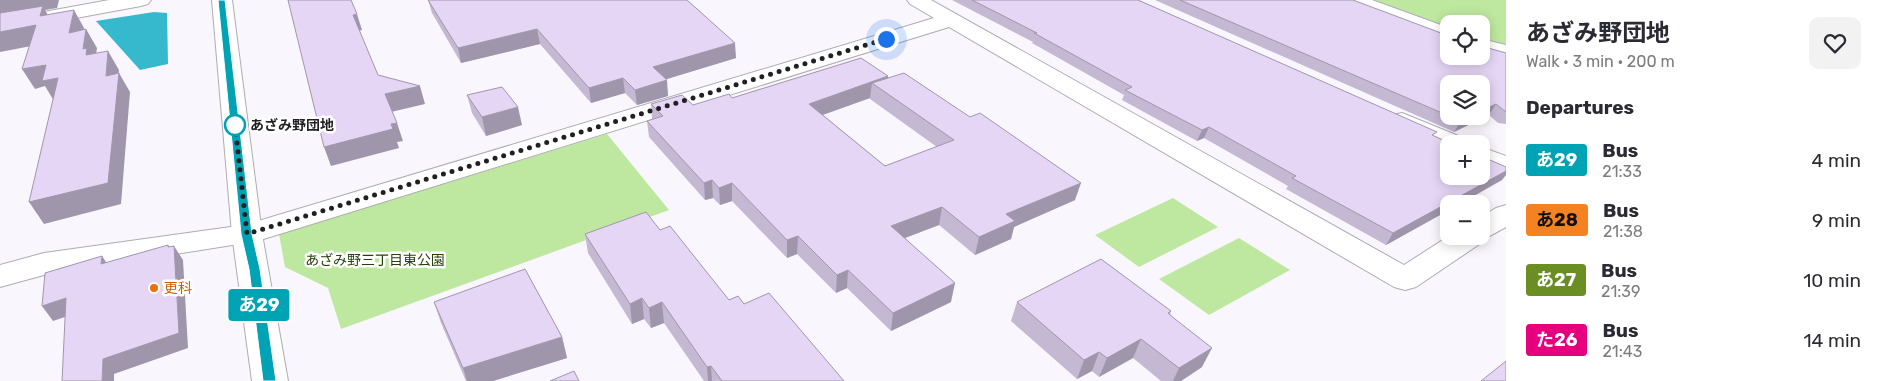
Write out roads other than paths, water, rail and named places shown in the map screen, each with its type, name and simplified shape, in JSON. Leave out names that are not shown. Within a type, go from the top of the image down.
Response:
[{"type":"street","points":[[0,26],[140,0]]},
{"type":"street","points":[[222,0],[247,234],[254,269],[270,381]]},
{"type":"street","points":[[916,0],[1405,279],[1457,245]]},
{"type":"street","points":[[1354,0],[1440,32]]},
{"type":"street","points":[[0,276],[44,264],[247,234],[950,20]]},
{"type":"street","points":[[1490,47],[1506,51]]},
{"type":"street","points":[[1385,112],[1440,136]]},
{"type":"street","points":[[1490,159],[1506,166]]},
{"type":"street","points":[[1490,224],[1506,214]]},
{"type":"water","points":[[154,12],[167,13],[168,64],[140,70],[96,21]]},
{"type":"place","name":"あざみ野団地","points":[[235,125]]},
{"type":"place","name":"更科","points":[[154,288]]},
{"type":"park label","name":"あざみ野三丁目東公園","points":[[375,260]]}]
